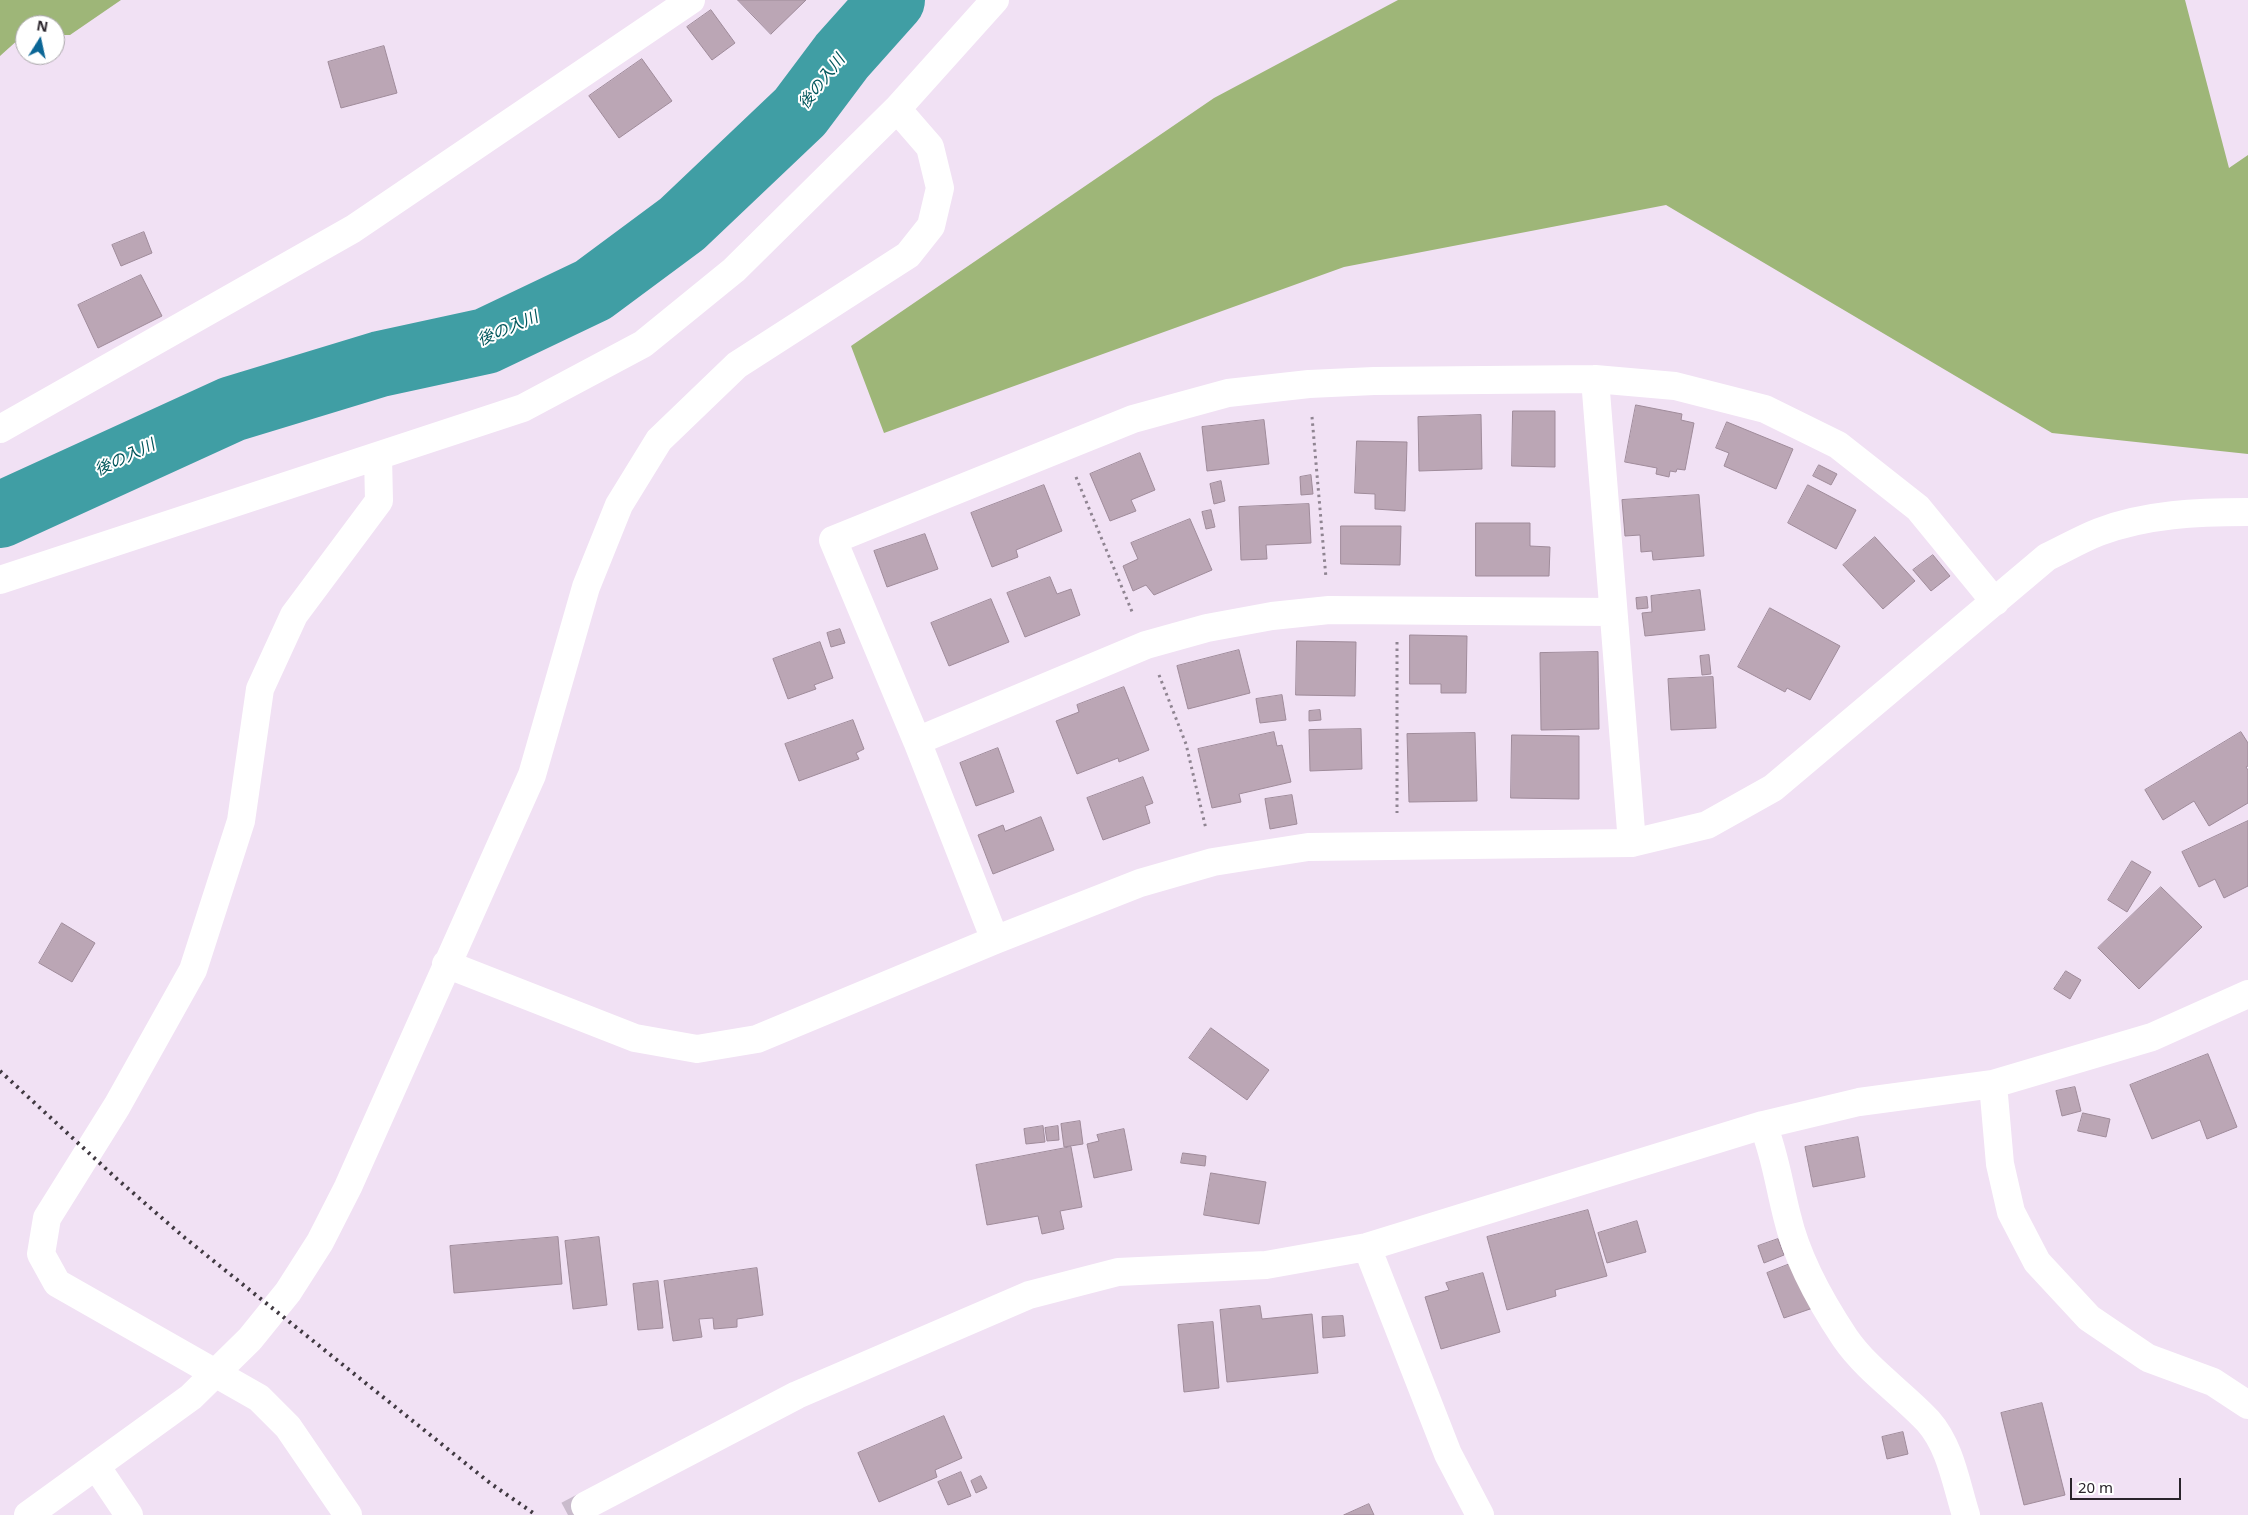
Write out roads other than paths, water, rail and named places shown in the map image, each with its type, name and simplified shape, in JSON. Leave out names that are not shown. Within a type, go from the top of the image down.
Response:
[{"type":"street","points":[[0,429],[353,229],[691,0]]},
{"type":"street","points":[[0,580],[523,408],[642,344],[734,270],[897,109],[995,0]]},
{"type":"street","points":[[28,1515],[191,1397],[250,1338],[266,1319],[288,1292],[320,1242],[348,1187],[532,775],[586,587],[619,505],[659,440],[737,365],[908,255],[931,226],[940,188],[930,147],[897,109]]},
{"type":"street","points":[[995,940],[917,741],[833,540],[1132,419],[1228,393],[1309,384],[1374,381],[1595,379],[1675,386],[1765,409],[1838,445],[1918,508],[1995,602]]},
{"type":"street","points":[[1595,379],[1632,843]]},
{"type":"street","points":[[348,1515],[288,1427],[260,1398],[57,1283],[41,1254],[47,1218],[117,1106],[193,970],[241,821],[260,688],[294,615],[379,501],[378,456]]},
{"type":"street","points":[[446,964],[635,1038],[697,1049],[757,1040],[995,940],[1140,883],[1213,862],[1308,847],[1632,843],[1706,825],[1773,788],[2047,557],[2100,532],[2146,519],[2196,512],[2248,512]]},
{"type":"street","points":[[917,741],[1146,645],[1207,628],[1272,616],[1329,610],[1613,612]]},
{"type":"street","points":[[586,1506],[797,1395],[1029,1295],[1118,1272],[1266,1265],[1367,1247],[1763,1124],[1859,1102],[1993,1084],[2152,1036],[2248,994]]},
{"type":"street","points":[[1993,1084],[2000,1164],[2011,1212],[2037,1262],[2089,1318],[2148,1358],[2213,1382],[2248,1405]]},
{"type":"street","points":[[1763,1124],[1772,1147],[1787,1218],[1808,1275],[1846,1339],[1883,1380],[1929,1422],[1950,1457],[1966,1515]]},
{"type":"street","points":[[1367,1247],[1448,1454],[1480,1515]]},
{"type":"street","points":[[96,1466],[129,1515]]},
{"type":"waterway","name":"後の入川","points":[[0,515],[232,409],[380,364],[486,341],[593,290],[682,224],[800,112],[842,56],[892,0]]},
{"type":"tunnel","points":[[568,1515],[585,1506]]},
{"type":"railway","points":[[0,1071],[117,1179],[185,1238],[490,1483],[536,1515]]}]
